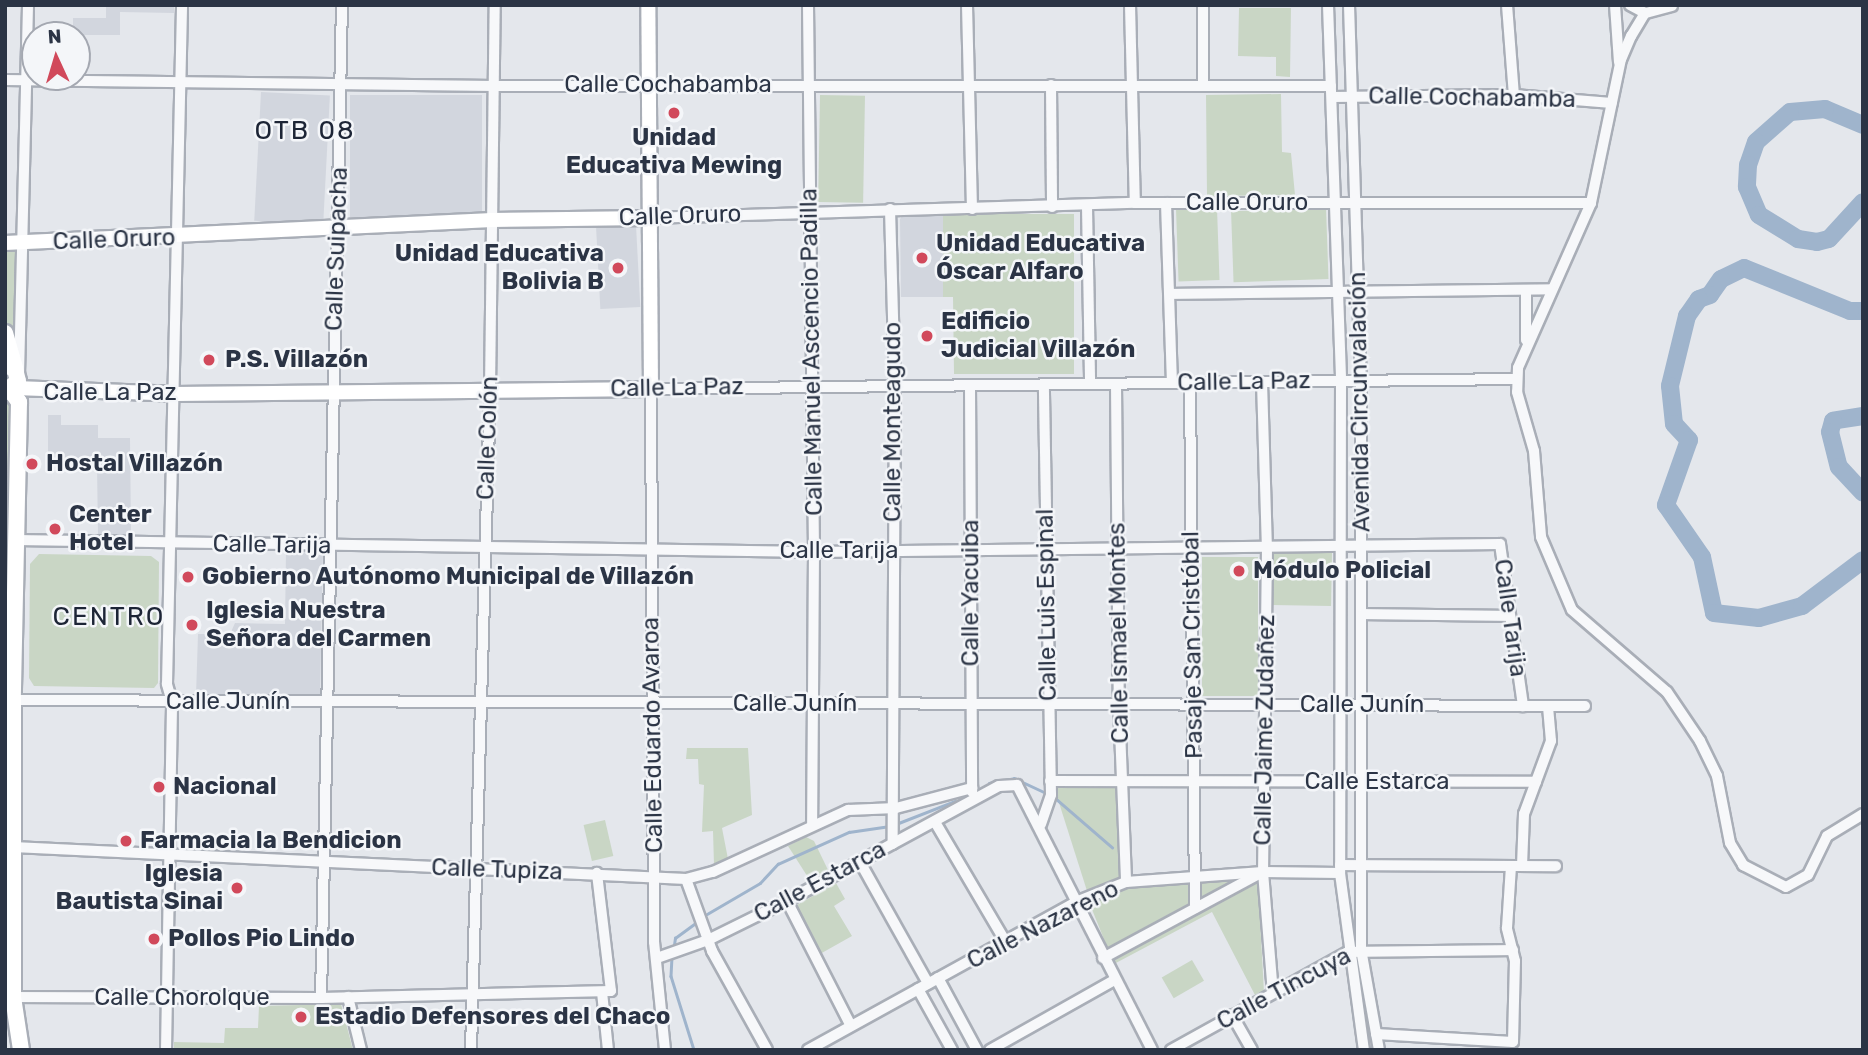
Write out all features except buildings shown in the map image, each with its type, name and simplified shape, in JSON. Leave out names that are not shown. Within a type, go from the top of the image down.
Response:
[{"type":"highway","points":[[5,333],[12,380],[19,402],[9,699],[9,997],[21,1050]]},
{"type":"main road","name":"Calle Eduardo Avaroa","points":[[648,5],[651,388]]},
{"type":"main road","name":"Calle Oruro","points":[[5,243],[179,238],[492,220],[648,218]]},
{"type":"main road","name":"Calle La Paz","points":[[12,380],[175,394],[651,388]]},
{"type":"street","points":[[166,1050],[172,702],[167,684],[173,543],[182,5]]},
{"type":"street","name":"Calle Suipacha","points":[[321,998],[326,862],[342,5]]},
{"type":"street","name":"Calle Colón","points":[[471,1050],[478,870],[478,703],[490,390],[495,5]]},
{"type":"street","name":"Calle Manuel Ascencio Padilla","points":[[808,5],[814,552],[812,825]]},
{"type":"street","points":[[967,5],[972,209]]},
{"type":"street","points":[[1130,5],[1135,203]]},
{"type":"street","points":[[1203,5],[1203,86]]},
{"type":"street","name":"Avenida Circunvalación","points":[[1328,5],[1341,381],[1340,869],[1348,952],[1364,1050]]},
{"type":"street","name":"Avenida Circunvalación","points":[[1349,5],[1361,381],[1361,949],[1379,1050]]},
{"type":"street","points":[[1507,5],[1514,95]]},
{"type":"street","points":[[1615,5],[1619,68]]},
{"type":"street","points":[[1630,5],[1645,13],[1672,6]]},
{"type":"street","points":[[1645,13],[1619,68],[1591,203],[1526,350],[1516,379],[1534,451],[1541,537],[1572,610],[1667,692],[1693,732],[1717,776],[1730,843],[1743,865],[1786,887],[1808,876],[1827,836],[1863,814]]},
{"type":"street","name":"Calle Cochabamba","points":[[91,81],[494,86],[1203,86],[1331,92],[1353,96],[1514,95],[1612,103]]},
{"type":"street","points":[[1051,85],[1052,207]]},
{"type":"street","points":[[12,380],[24,243],[26,91]]},
{"type":"street","name":"Calle Oruro","points":[[648,218],[1135,203],[1591,203]]},
{"type":"street","points":[[1166,203],[1172,383]]},
{"type":"street","points":[[1087,206],[1090,384]]},
{"type":"street","name":"Calle Monteagudo","points":[[890,209],[895,386],[896,808],[893,844]]},
{"type":"street","points":[[1526,289],[1526,350]]},
{"type":"street","points":[[1170,294],[1552,289]]},
{"type":"street","points":[[1361,381],[1516,379]]},
{"type":"street","name":"Calle La Paz","points":[[651,388],[1361,381]]},
{"type":"street","name":"Calle Jaime Zudañez","points":[[1262,382],[1267,548],[1267,782],[1263,872],[1273,993]]},
{"type":"street","name":"Pasaje San Cristóbal","points":[[1190,383],[1195,908]]},
{"type":"street","name":"Calle Luis Espinal","points":[[1041,824],[1051,795],[1044,384]]},
{"type":"street","name":"Calle Ismael Montes","points":[[1116,384],[1119,705],[1126,882]]},
{"type":"street","name":"Calle Yacuiba","points":[[970,385],[972,801]]},
{"type":"street","name":"Calle Eduardo Avaroa","points":[[651,388],[650,550],[655,876],[657,958],[666,1050]]},
{"type":"street","name":"Calle Tarija","points":[[15,540],[814,552],[1500,544],[1523,706]]},
{"type":"street","points":[[1363,614],[1510,616]]},
{"type":"street","name":"Calle Junín","points":[[9,699],[172,702],[1585,706]]},
{"type":"street","points":[[1376,1034],[1513,1042],[1513,950],[1507,928],[1524,814],[1551,741],[1548,706]]},
{"type":"street","name":"Calle Estarca","points":[[1050,781],[1536,782]]},
{"type":"street","name":"Calle Estarca","points":[[657,958],[708,940],[787,901],[999,786],[1017,785],[1041,824]]},
{"type":"street","name":"Calle Tupiza","points":[[9,847],[687,878],[713,872],[848,810],[896,808],[972,788]]},
{"type":"street","points":[[935,822],[1005,941]]},
{"type":"street","points":[[1041,824],[1103,958],[1152,1050]]},
{"type":"street","points":[[860,862],[977,1050]]},
{"type":"street","name":"Calle Nazareno","points":[[808,1050],[1076,902],[1126,882],[1340,869],[1362,865],[1556,866]]},
{"type":"street","points":[[1103,958],[1263,872]]},
{"type":"street","points":[[597,873],[608,1050]]},
{"type":"street","points":[[687,878],[708,940],[767,1050]]},
{"type":"street","points":[[787,901],[851,1026]]},
{"type":"street","name":"Calle Tincuya","points":[[1171,1050],[1348,952],[1361,949],[1513,950]]},
{"type":"street","points":[[990,1050],[1114,980]]},
{"type":"street","points":[[918,989],[952,1050]]},
{"type":"street","name":"Calle Chorolque","points":[[9,997],[321,998],[606,992]]},
{"type":"street","points":[[348,997],[361,1050]]},
{"type":"street","points":[[1232,1015],[1252,1050]]},
{"type":"shaded area","points":[[106,5],[174,5],[174,13],[120,12],[120,35],[91,35],[91,21],[73,21],[73,18],[106,18]]},
{"type":"shaded area","points":[[261,92],[330,96],[323,224],[254,221]]},
{"type":"shaded area","points":[[350,95],[482,95],[482,217],[350,217]]},
{"type":"shaded area","name":"Unidad Educativa Óscar Alfaro","points":[[943,214],[943,297],[901,297],[900,219],[903,215]]},
{"type":"shaded area","name":"Unidad Educativa Bolivia B","points":[[636,225],[640,307],[600,309],[596,227]]},
{"type":"shaded area","points":[[48,415],[61,415],[61,425],[98,425],[98,438],[130,438],[131,534],[98,534],[97,465],[48,465]]},
{"type":"shaded area","points":[[286,550],[323,550],[320,696],[196,695],[198,634],[230,634],[235,623],[285,624]]},
{"type":"green space","points":[[1239,8],[1291,8],[1290,77],[1276,76],[1276,57],[1238,56]]},
{"type":"green space","points":[[1281,94],[1282,152],[1291,153],[1295,195],[1207,196],[1206,95]]},
{"type":"green space","points":[[820,95],[865,96],[863,203],[818,202]]},
{"type":"green space","points":[[1217,208],[1220,280],[1179,281],[1176,209]]},
{"type":"green space","points":[[1326,208],[1328,279],[1234,282],[1231,211]]},
{"type":"green space","points":[[943,214],[1074,214],[1074,374],[954,374],[953,297],[943,297]]},
{"type":"green space","points":[[5,247],[19,251],[14,341],[5,322]]},
{"type":"green space","points":[[5,402],[12,406],[5,692]]},
{"type":"green space","points":[[1273,552],[1332,553],[1331,606],[1272,605]]},
{"type":"green space","points":[[39,554],[151,556],[159,562],[158,683],[154,688],[34,686],[29,678],[30,564]]},
{"type":"green space","points":[[1202,557],[1258,557],[1258,696],[1202,696]]},
{"type":"green space","points":[[687,748],[748,748],[752,815],[722,828],[728,859],[714,865],[713,831],[702,832],[704,785],[699,784],[698,759],[686,759]]},
{"type":"green space","points":[[1115,786],[1121,879],[1088,894],[1054,787]]},
{"type":"green space","points":[[605,820],[613,856],[592,861],[584,825]]},
{"type":"green space","points":[[806,837],[814,841],[829,872],[811,882],[788,846]]},
{"type":"green space","points":[[1243,878],[1258,881],[1264,993],[1256,997],[1212,912],[1114,964],[1089,902],[1125,888]]},
{"type":"green space","points":[[836,883],[845,899],[834,906],[852,936],[820,954],[796,912],[797,905]]},
{"type":"green space","points":[[1192,960],[1204,981],[1174,998],[1162,978]]},
{"type":"green space","name":"Estadio Defensores del Chaco","points":[[341,1004],[353,1050],[174,1050],[174,1042],[224,1043],[225,1028],[258,1028],[259,1006]]},
{"type":"waterway","points":[[1863,125],[1825,109],[1790,112],[1756,142],[1748,165],[1747,187],[1759,215],[1798,239],[1817,242],[1829,239],[1863,202]]},
{"type":"waterway","points":[[1863,311],[1850,311],[1744,268],[1721,279],[1710,295],[1699,299],[1687,316],[1670,386],[1674,424],[1689,440],[1666,505],[1702,557],[1714,613],[1759,618],[1802,606],[1863,560]]},
{"type":"waterway","points":[[1863,416],[1833,421],[1830,432],[1839,467],[1863,493]]},
{"type":"waterway","points":[[989,783],[1014,778],[1049,794]]},
{"type":"waterway","points":[[1054,797],[1112,847]]},
{"type":"waterway","points":[[896,824],[955,801]]},
{"type":"waterway","points":[[707,914],[760,883],[778,864],[849,832],[890,826]]},
{"type":"waterway","points":[[674,945],[675,938],[694,924]]},
{"type":"waterway","points":[[672,957],[671,976],[694,1050]]},
{"type":"place","name":"Unidad Educativa Mewing","points":[[674,113]]},
{"type":"place","name":"Unidad Educativa Óscar Alfaro","points":[[922,258]]},
{"type":"place","name":"Unidad Educativa Bolivia B","points":[[618,268]]},
{"type":"place","name":"Edificio Judicial Villazón","points":[[927,336]]},
{"type":"place","name":"P.S. Villazón","points":[[209,360]]},
{"type":"place","name":"Hostal Villazón","points":[[32,464]]},
{"type":"place","name":"Center Hotel","points":[[55,529]]},
{"type":"place","name":"Módulo Policial","points":[[1239,571]]},
{"type":"place","name":"Gobierno Autónomo Municipal de Villazón","points":[[188,577]]},
{"type":"place","name":"Iglesia Nuestra Señora del Carmen","points":[[192,625]]},
{"type":"place","name":"Nacional","points":[[159,787]]},
{"type":"place","name":"Farmacia la Bendicion","points":[[126,841]]},
{"type":"place","name":"Iglesia Bautista Sinai","points":[[237,888]]},
{"type":"place","name":"Pollos Pio Lindo","points":[[154,939]]},
{"type":"place","name":"Estadio Defensores del Chaco","points":[[301,1017]]},
{"type":"district","name":"OTB 08","points":[[305,131]]},
{"type":"district","name":"CENTRO","points":[[109,617]]}]
